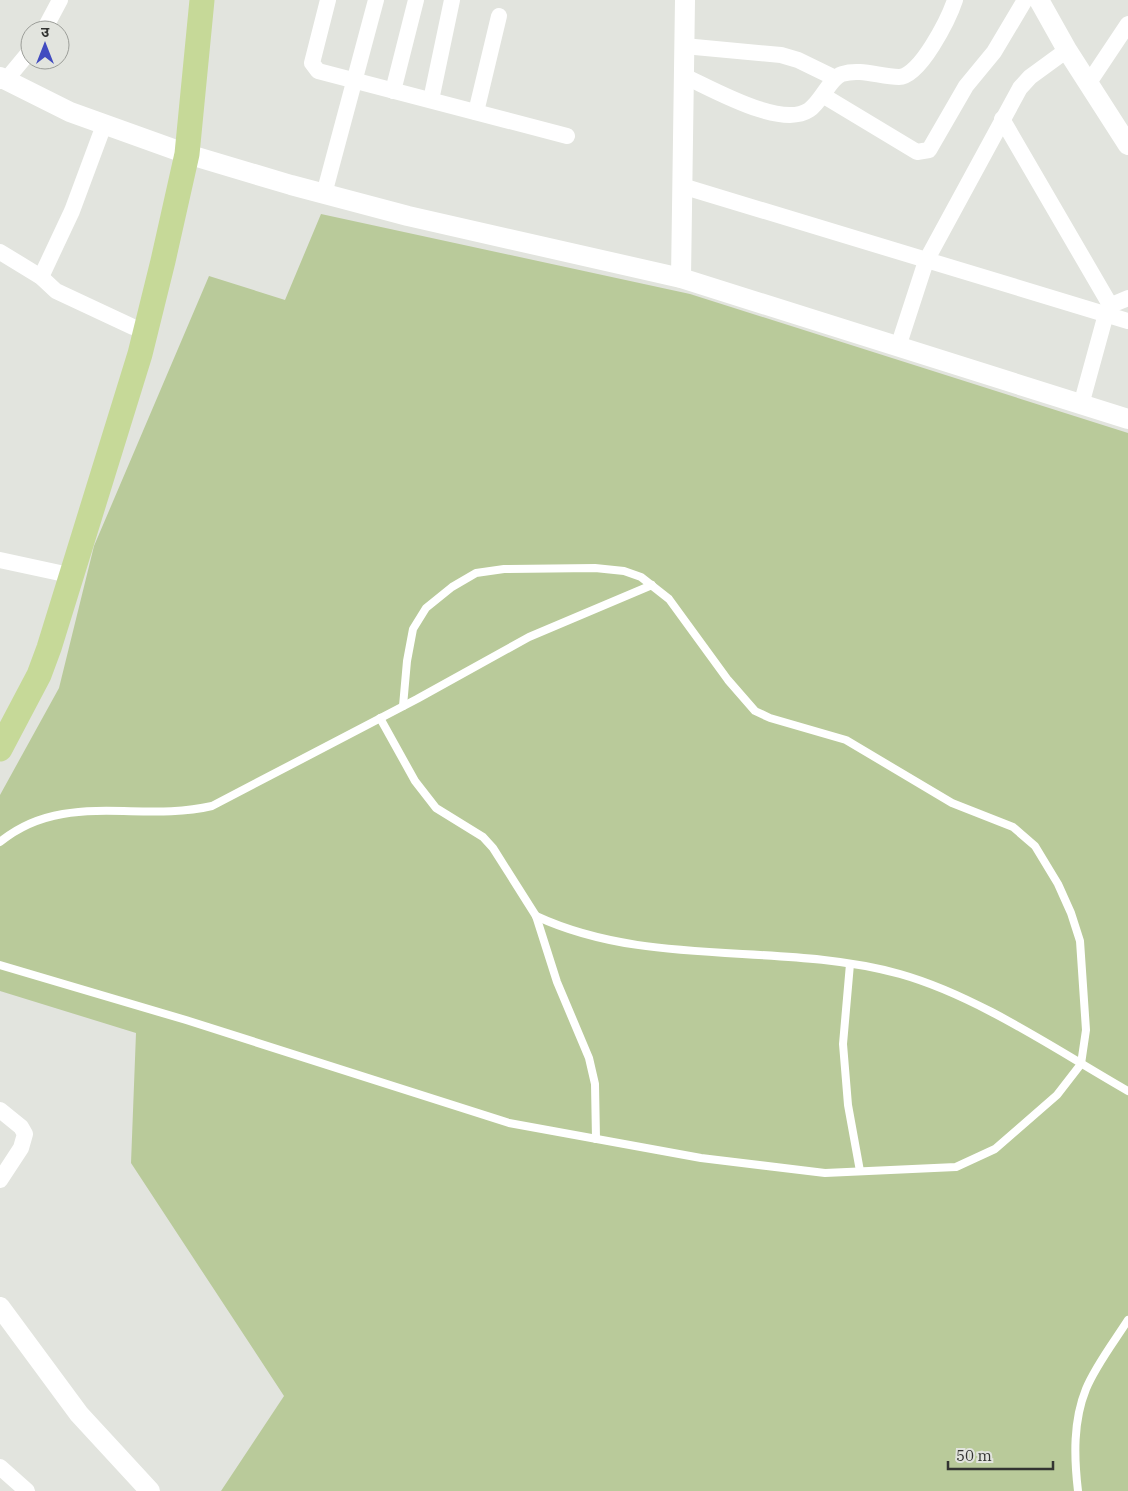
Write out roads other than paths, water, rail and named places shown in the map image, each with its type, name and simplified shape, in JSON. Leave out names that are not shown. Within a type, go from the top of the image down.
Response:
[{"type":"main road","points":[[0,723],[25,676],[60,573],[133,327],[179,152],[178,119],[188,0]]},
{"type":"main road","points":[[0,749],[39,675],[49,648],[140,354],[179,152],[202,0]]},
{"type":"street","points":[[49,20],[60,0]]},
{"type":"street","points":[[328,0],[312,63],[318,71],[567,136]]},
{"type":"street","points":[[324,194],[376,0]]},
{"type":"street","points":[[393,91],[416,0]]},
{"type":"street","points":[[431,100],[452,0]]},
{"type":"street","points":[[681,278],[685,0]]},
{"type":"street","points":[[684,46],[781,55],[798,60],[834,78],[854,72],[900,77],[911,74],[941,32],[955,0]]},
{"type":"street","points":[[824,96],[917,152],[930,150],[966,86],[994,52],[1025,0]]},
{"type":"street","points":[[1039,0],[1067,50],[1128,145]]},
{"type":"street","points":[[476,112],[499,16]]},
{"type":"street","points":[[1088,84],[1128,24]]},
{"type":"street","points":[[898,347],[926,261],[1002,119],[1020,88],[1030,77],[1067,50]]},
{"type":"street","points":[[20,61],[2,79],[70,112],[179,152],[408,216],[681,278],[1128,419]]},
{"type":"street","points":[[684,76],[766,112],[796,115],[808,111],[824,96],[834,78]]},
{"type":"street","points":[[1002,119],[1069,231],[1108,310],[1081,405]]},
{"type":"street","points":[[41,277],[72,211],[104,125]]},
{"type":"street","points":[[682,186],[926,261],[1108,310],[1128,321]]},
{"type":"street","points":[[0,252],[41,277],[56,291],[73,301],[133,327]]},
{"type":"street","points":[[1108,310],[1128,298]]},
{"type":"street","points":[[0,560],[60,573]]},
{"type":"street","points":[[0,1110],[21,1127],[25,1134],[20,1148],[0,1180]]},
{"type":"street","points":[[0,1308],[79,1414],[150,1491]]},
{"type":"street","points":[[0,1467],[27,1491]]},
{"type":"lane","points":[[0,965],[186,1020],[509,1123],[701,1158],[825,1173],[956,1167],[995,1149],[1057,1095],[1081,1064],[1086,1030],[1080,941],[1071,913],[1058,884],[1035,846],[1013,827],[952,803],[846,740],[770,718],[755,711],[728,680],[670,599],[640,577],[624,571],[595,568],[504,569],[476,573],[452,587],[426,608],[413,629],[407,660],[403,706]]},
{"type":"lane","points":[[0,842],[16,829],[37,819],[87,810],[188,812],[212,806],[403,706],[529,637],[652,584]]},
{"type":"lane","points":[[380,718],[415,781],[436,808],[484,837],[536,916],[557,982],[588,1058],[595,1084],[596,1139]]},
{"type":"lane","points":[[536,916],[562,928],[609,940],[712,953],[850,964],[900,974],[944,990],[995,1015],[1128,1091]]},
{"type":"lane","points":[[850,964],[843,1044],[848,1105],[860,1171]]},
{"type":"lane","points":[[1078,1491],[1075,1435],[1078,1414],[1086,1388],[1128,1320]]}]
